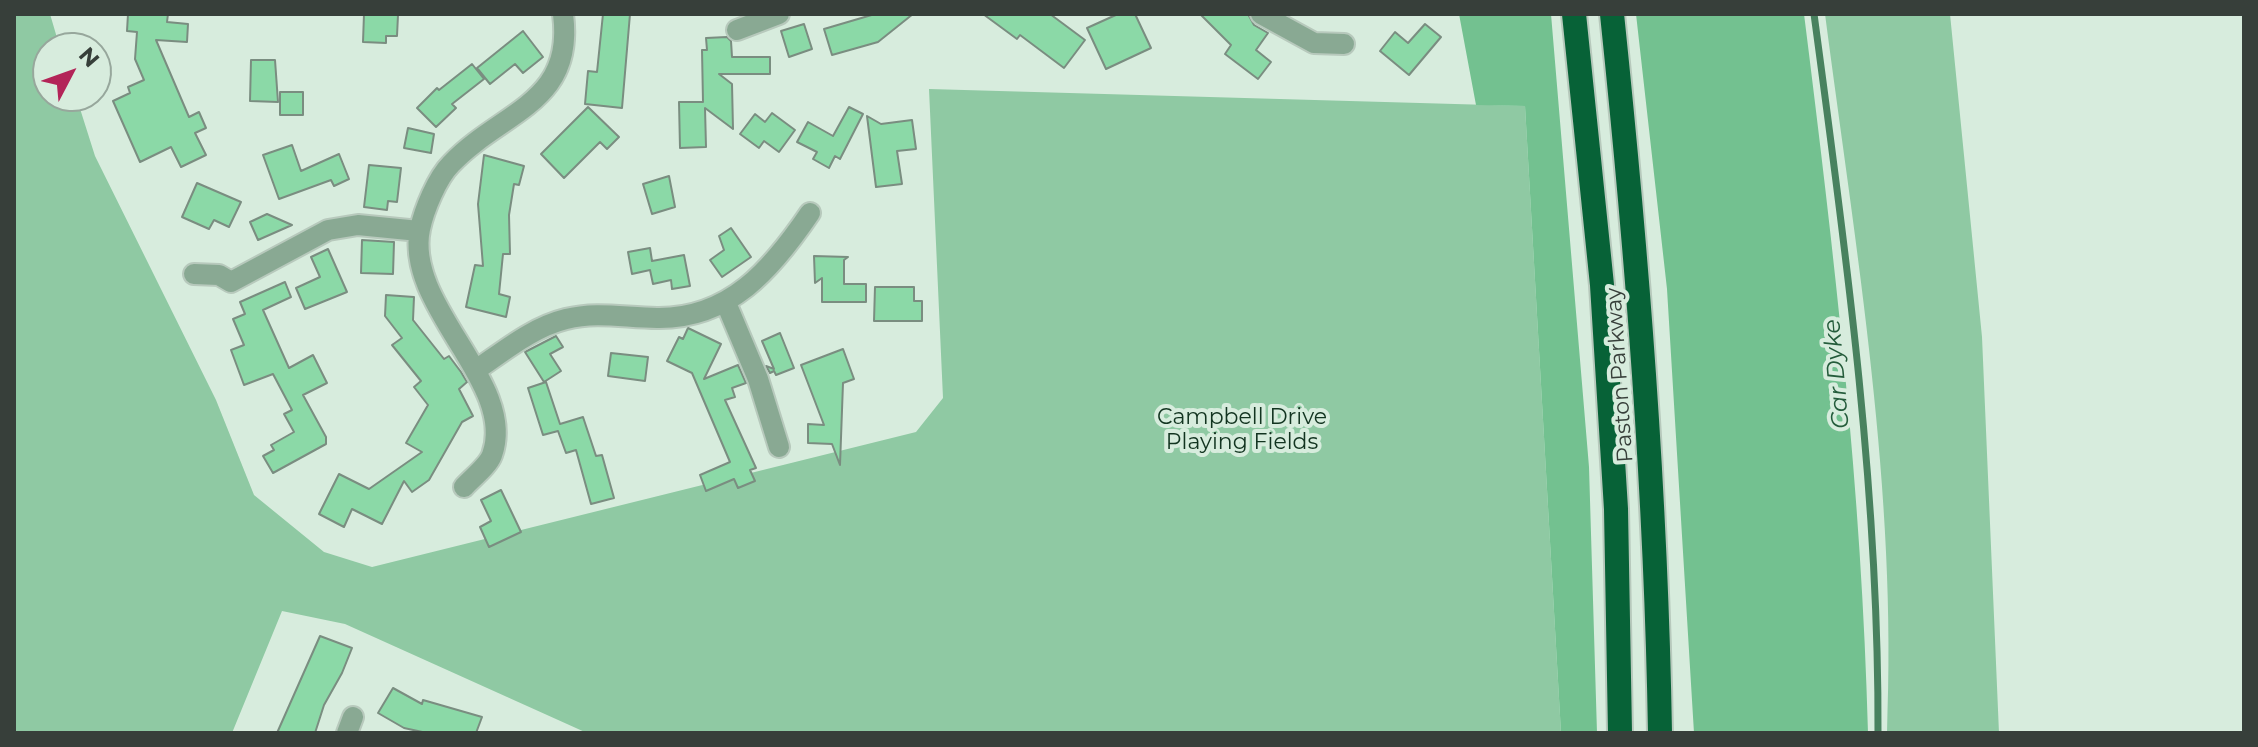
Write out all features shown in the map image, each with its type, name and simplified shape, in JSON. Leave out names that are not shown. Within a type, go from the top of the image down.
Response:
[{"type":"highway","name":"Paston Parkway","points":[[1574,14],[1602,285],[1612,449],[1620,733]]},
{"type":"highway","name":"Paston Parkway","points":[[1612,14],[1639,272],[1657,540],[1660,733]]},
{"type":"street","points":[[464,487],[492,457],[495,421],[476,370],[447,325],[424,277],[419,231],[449,165],[551,84],[565,52],[563,14]]},
{"type":"street","points":[[737,30],[779,14]]},
{"type":"street","points":[[1261,14],[1314,43],[1344,44]]},
{"type":"street","points":[[476,370],[542,328],[563,319],[609,314],[684,318],[726,303],[756,283],[810,213]]},
{"type":"street","points":[[194,274],[219,275],[231,282],[328,230],[358,225],[419,231]]},
{"type":"street","points":[[726,303],[758,379],[779,447]]},
{"type":"green space","name":"Campbell Drive Playing Fields","points":[[14,14],[50,14],[55,32],[32,32],[32,112],[81,112],[95,156],[216,400],[254,495],[324,552],[372,567],[916,432],[943,398],[929,89],[1525,106],[1561,733],[587,733],[345,624],[282,611],[232,733],[14,733]]},
{"type":"green space","points":[[1459,14],[1551,14],[1589,467],[1597,733],[1561,733],[1525,106],[1476,105]]},
{"type":"green space","points":[[1636,14],[1804,14],[1836,283],[1853,463],[1868,733],[1694,733],[1667,289]]},
{"type":"green space","points":[[1825,14],[1950,14],[1982,337],[1999,733],[1887,733],[1889,643],[1880,463],[1861,282]]},
{"type":"building","points":[[128,14],[168,14],[167,22],[188,24],[187,42],[156,40],[189,117],[199,112],[206,128],[195,133],[206,155],[181,167],[171,147],[140,162],[113,101],[130,93],[128,87],[144,80],[135,59],[137,32],[127,31]]},
{"type":"building","points":[[364,14],[398,15],[397,36],[386,36],[386,43],[363,42]]},
{"type":"building","points":[[603,14],[630,14],[622,108],[585,104],[588,71],[597,72]]},
{"type":"building","points":[[875,14],[913,14],[878,42],[832,55],[824,29]]},
{"type":"building","points":[[983,14],[1050,14],[1085,40],[1064,68],[1020,35],[1017,39]]},
{"type":"building","points":[[1118,14],[1135,14],[1151,48],[1106,69],[1087,28]]},
{"type":"building","points":[[1200,14],[1248,14],[1254,25],[1268,33],[1256,50],[1271,62],[1258,79],[1225,54],[1231,45]]},
{"type":"building","points":[[804,24],[812,49],[789,57],[781,31]]},
{"type":"building","points":[[1425,24],[1441,37],[1409,75],[1380,51],[1395,32],[1408,43]]},
{"type":"building","points":[[523,31],[543,57],[523,73],[515,64],[490,84],[477,68]]},
{"type":"building","points":[[727,37],[731,41],[732,57],[770,57],[770,74],[719,74],[732,84],[733,129],[705,108],[706,147],[680,148],[679,102],[703,102],[702,50],[707,50],[706,38]]},
{"type":"building","points":[[251,60],[275,60],[278,102],[250,101]]},
{"type":"building","points":[[472,64],[484,79],[452,104],[456,108],[436,127],[417,108],[437,88],[439,90]]},
{"type":"building","points":[[280,92],[303,92],[303,115],[280,115]]},
{"type":"building","points":[[588,107],[619,137],[607,149],[600,142],[564,178],[541,154]]},
{"type":"building","points":[[849,107],[863,114],[840,159],[835,156],[829,168],[813,159],[817,152],[797,142],[808,122],[833,136]]},
{"type":"building","points":[[772,113],[795,130],[779,152],[764,141],[759,148],[740,134],[755,114],[765,122]]},
{"type":"building","points":[[867,116],[881,124],[912,120],[916,149],[897,151],[902,184],[876,187]]},
{"type":"building","points":[[408,128],[434,134],[431,153],[404,148]]},
{"type":"building","points":[[292,145],[301,171],[339,154],[349,179],[334,186],[331,180],[279,199],[263,155]]},
{"type":"building","points":[[484,155],[524,166],[519,185],[514,184],[509,215],[510,254],[503,254],[499,294],[510,297],[506,317],[466,307],[475,265],[483,266],[478,204]]},
{"type":"building","points":[[369,165],[401,168],[397,202],[388,201],[387,210],[364,207]]},
{"type":"building","points":[[669,176],[675,207],[652,214],[643,184]]},
{"type":"building","points":[[197,183],[241,202],[229,227],[214,220],[209,229],[182,217]]},
{"type":"building","points":[[267,214],[292,225],[258,240],[250,222]]},
{"type":"building","points":[[731,228],[751,257],[722,277],[710,260],[724,250],[719,236]]},
{"type":"building","points":[[362,240],[394,242],[393,274],[361,273]]},
{"type":"building","points":[[650,248],[652,261],[684,255],[690,286],[672,289],[671,280],[653,284],[650,270],[632,274],[628,252]]},
{"type":"building","points":[[328,249],[347,292],[305,309],[296,288],[320,277],[311,257]]},
{"type":"building","points":[[814,256],[848,257],[844,260],[844,284],[866,284],[866,302],[822,302],[822,278],[815,283]]},
{"type":"building","points":[[285,282],[291,297],[263,310],[289,368],[313,355],[327,383],[303,395],[326,437],[326,444],[273,473],[263,456],[274,450],[271,445],[294,432],[284,414],[292,410],[273,374],[244,385],[231,350],[244,345],[233,319],[245,314],[240,302]]},
{"type":"building","points":[[875,287],[914,287],[914,301],[922,301],[922,321],[874,321]]},
{"type":"building","points":[[386,295],[414,297],[413,320],[444,359],[449,356],[461,372],[467,382],[459,389],[473,416],[462,422],[429,480],[412,492],[404,481],[382,524],[352,509],[344,527],[319,514],[339,474],[369,489],[422,452],[406,443],[428,405],[414,387],[421,381],[392,345],[402,338],[385,316]]},
{"type":"building","points":[[688,328],[721,344],[704,379],[738,365],[746,383],[732,388],[735,397],[725,400],[756,468],[750,470],[755,481],[738,488],[734,479],[706,491],[700,475],[730,462],[692,373],[667,361],[679,337],[683,339]]},
{"type":"building","points":[[780,333],[794,368],[776,375],[774,371],[770,373],[766,366],[774,369],[762,341]]},
{"type":"building","points":[[556,336],[563,347],[550,354],[561,371],[544,382],[525,352]]},
{"type":"building","points":[[843,349],[854,379],[843,383],[840,465],[832,444],[808,443],[808,424],[824,425],[801,365]]},
{"type":"building","points":[[611,353],[648,357],[645,381],[608,376]]},
{"type":"building","points":[[546,382],[560,424],[583,417],[596,456],[602,455],[614,498],[591,504],[576,450],[566,453],[558,431],[543,435],[528,388]]},
{"type":"building","points":[[501,490],[521,532],[489,547],[480,527],[491,521],[481,500]]},
{"type":"building","points":[[320,636],[352,648],[342,673],[324,705],[315,733],[277,733]]},
{"type":"building","points":[[393,688],[422,704],[423,700],[482,717],[476,733],[427,733],[404,728],[378,713]]},
{"type":"waterway","name":"Car Dyke","points":[[1814,14],[1849,283],[1867,463],[1877,643],[1878,733]]}]
